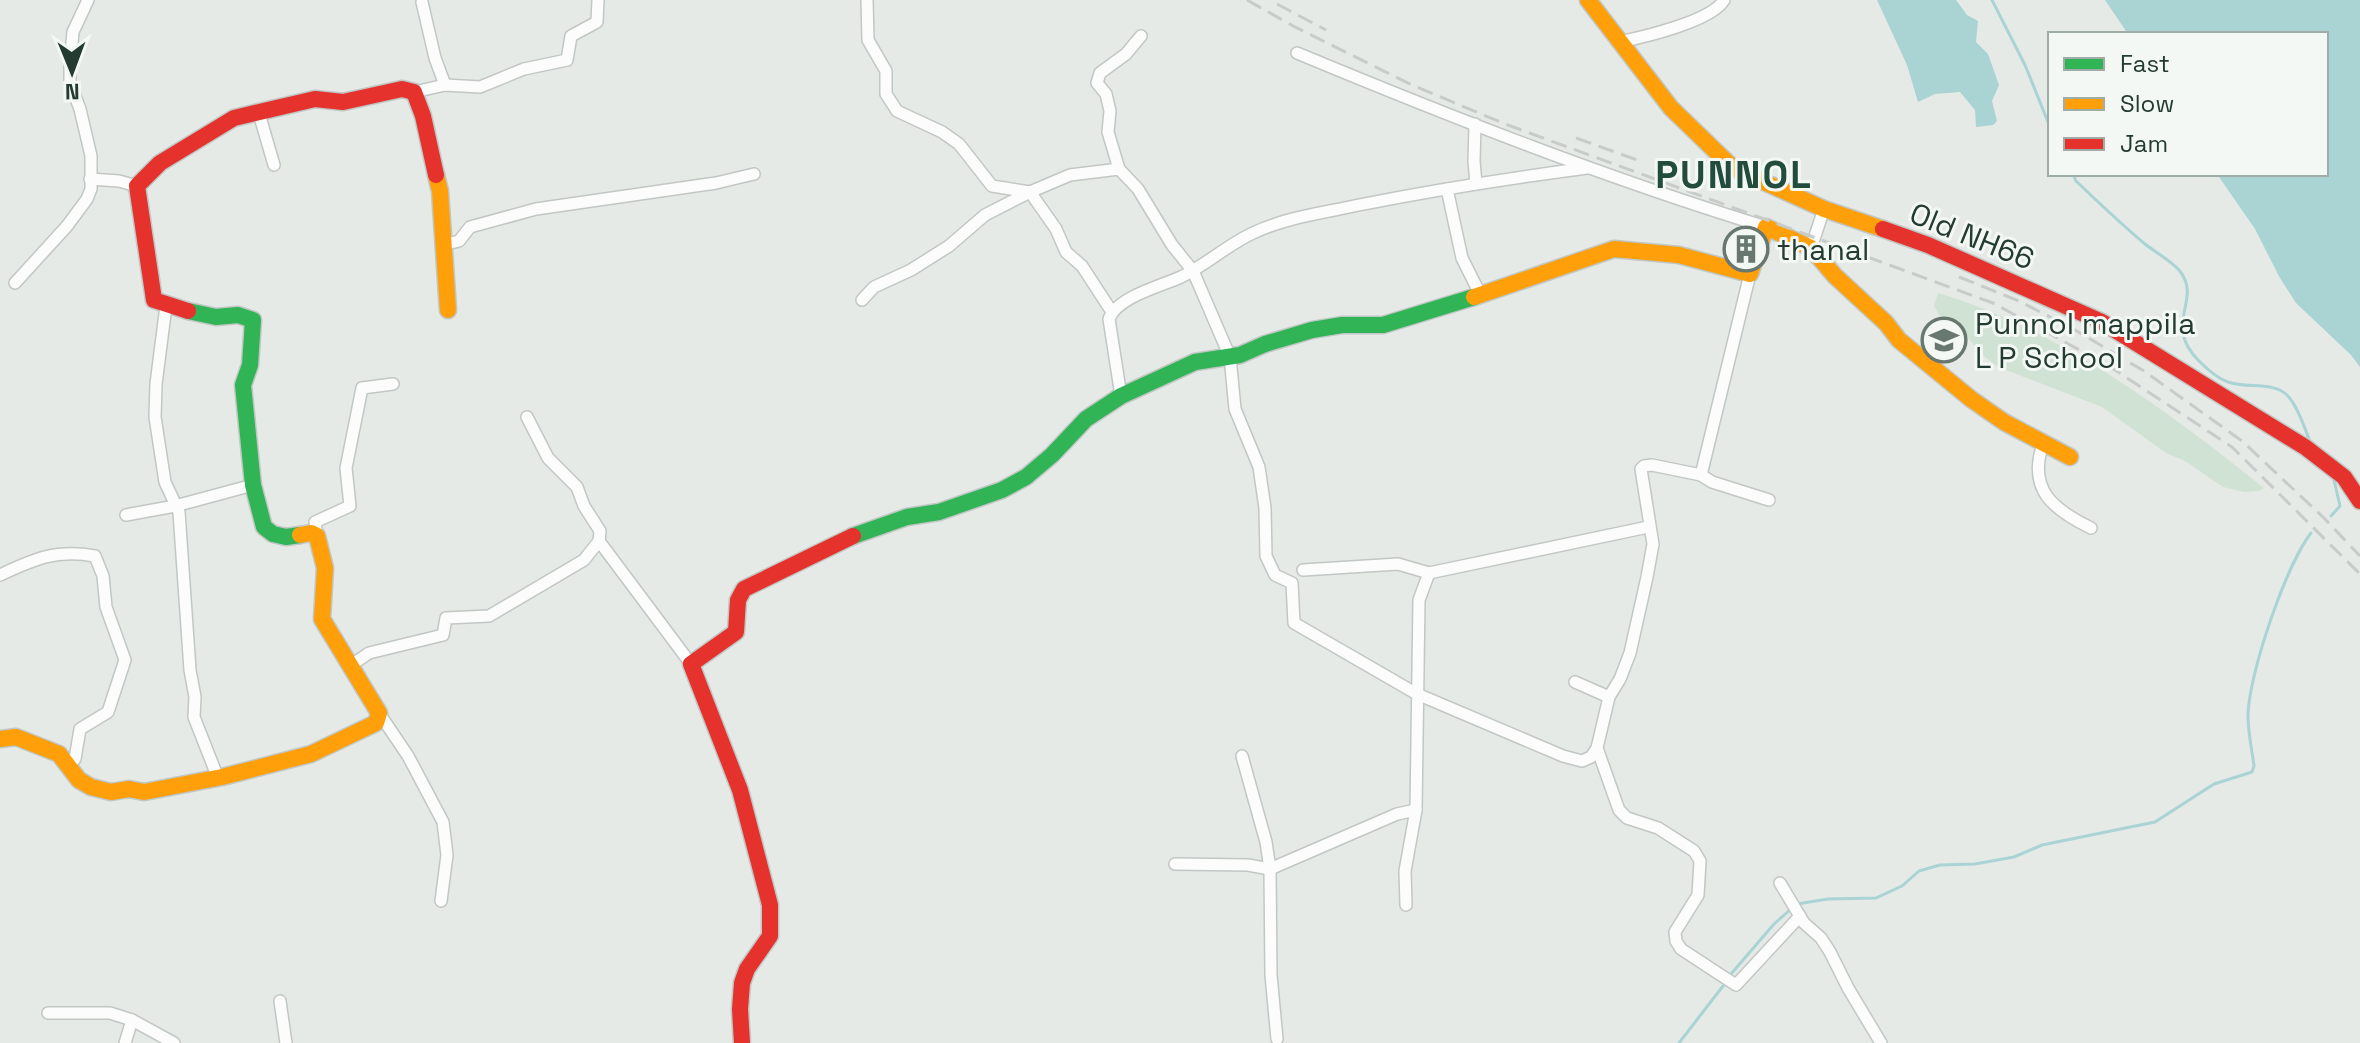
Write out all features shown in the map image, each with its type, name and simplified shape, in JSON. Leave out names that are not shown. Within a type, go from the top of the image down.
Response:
[{"type":"street","points":[[15,283],[74,217],[91,189],[91,156],[87,135],[70,83],[73,32],[88,0]]},
{"type":"street","points":[[137,186],[160,163],[214,128],[258,110],[315,99],[343,102],[402,89],[414,92],[445,85],[480,87],[524,69],[567,60],[571,36],[597,22],[598,0]]},
{"type":"street","points":[[867,0],[868,40],[886,71],[886,94],[897,111],[942,132],[959,144],[992,186],[1030,192],[1056,229],[1066,252],[1082,266],[1112,312]]},
{"type":"street","points":[[1619,42],[1691,21],[1718,9],[1724,0]]},
{"type":"street","name":"Old NH66","points":[[1590,1],[1671,108],[1733,168],[1824,209],[1928,245],[2102,322],[2305,447],[2344,477],[2360,501]]},
{"type":"street","points":[[422,2],[435,58],[445,85]]},
{"type":"street","points":[[1141,36],[1126,54],[1100,73],[1097,83],[1106,94],[1110,111],[1108,132],[1119,169],[1138,189],[1172,245],[1193,271],[1230,357],[1235,409],[1259,467],[1265,508],[1266,556],[1275,575],[1292,583],[1294,623],[1417,694],[1582,761],[1591,757],[1597,748],[1609,697],[1630,653],[1638,621],[1653,544],[1642,476],[1644,466],[1701,475],[1712,482],[1769,500]]},
{"type":"street","points":[[1297,53],[1587,168],[1766,227],[1811,248],[1835,276],[1923,360],[1971,399],[2043,444],[2070,457]]},
{"type":"street","points":[[414,92],[423,116],[440,191],[448,310]]},
{"type":"street","points":[[258,110],[274,165]]},
{"type":"street","points":[[1475,124],[1476,184]]},
{"type":"street","points":[[1121,396],[1109,319],[1112,312],[1140,293],[1193,271],[1255,232],[1305,215],[1476,184],[1587,168]]},
{"type":"street","points":[[862,300],[874,287],[911,270],[949,246],[985,215],[1030,192],[1070,175],[1119,169]]},
{"type":"street","points":[[443,245],[459,241],[470,227],[536,209],[716,183],[754,174]]},
{"type":"street","points":[[90,179],[137,186]]},
{"type":"street","points":[[137,186],[154,300],[212,317],[240,313],[253,320],[250,365],[243,385],[253,485],[264,527],[273,534],[286,537],[311,533],[317,536]]},
{"type":"street","points":[[1447,189],[1462,258],[1480,294]]},
{"type":"street","points":[[1811,248],[1824,209]]},
{"type":"street","points":[[1701,475],[1750,274],[1766,227]]},
{"type":"street","points":[[691,664],[736,632],[738,600],[744,589],[865,530],[907,517],[939,512],[1002,490],[1026,477],[1086,419],[1121,396],[1195,362],[1230,357],[1312,330],[1342,325],[1383,325],[1540,276],[1614,249],[1679,255],[1750,274]]},
{"type":"street","points":[[166,306],[155,417],[165,482],[179,512],[190,670],[195,697],[194,717],[218,778]]},
{"type":"street","points":[[393,384],[362,388],[346,468],[350,506],[315,522],[325,568],[322,619],[408,756],[443,822],[447,855],[441,901]]},
{"type":"street","points":[[350,666],[369,653],[443,635],[446,618],[489,616],[584,560],[599,541],[600,531],[584,506],[577,487],[548,458],[527,417]]},
{"type":"street","points":[[2043,444],[2038,467],[2043,489],[2053,507],[2091,528]]},
{"type":"street","points":[[126,515],[175,506],[253,485]]},
{"type":"street","points":[[1303,570],[1398,564],[1429,573],[1648,527]]},
{"type":"street","points":[[599,541],[691,664],[724,743],[753,828],[772,909],[771,932],[766,946],[744,975],[740,997],[742,1043]]},
{"type":"street","points":[[0,575],[53,553],[77,552],[95,556],[100,566],[106,607],[125,660],[108,712],[80,729],[75,759],[68,765]]},
{"type":"street","points":[[1406,905],[1405,871],[1416,810],[1419,600],[1429,573]]},
{"type":"street","points":[[1575,682],[1609,697]]},
{"type":"street","points":[[0,739],[16,737],[59,754],[79,780],[91,787],[111,792],[129,789],[144,792],[218,778],[311,754],[376,723],[379,713]]},
{"type":"street","points":[[1597,748],[1619,810],[1627,818],[1658,828],[1694,851],[1700,861],[1698,895],[1675,932],[1681,949],[1736,985],[1796,909]]},
{"type":"street","points":[[1242,756],[1266,842],[1270,869],[1271,975],[1277,1039]]},
{"type":"street","points":[[1175,864],[1248,865],[1270,869],[1397,814],[1416,810]]},
{"type":"street","points":[[1780,883],[1830,952],[1881,1043]]},
{"type":"street","points":[[280,1001],[286,1043]]},
{"type":"street","points":[[48,1013],[110,1013],[132,1020],[174,1043]]},
{"type":"street","points":[[125,1043],[132,1020]]},
{"type":"green space","points":[[1938,293],[1982,308],[2068,350],[2150,402],[2264,488],[2244,492],[2223,487],[2185,461],[2166,453],[2102,407],[1998,367],[1980,353],[1965,334],[1941,318],[1934,306]]},
{"type":"water","points":[[1877,0],[1956,0],[1967,15],[1978,21],[1976,42],[1988,54],[1999,85],[1992,101],[1997,121],[1993,125],[1976,127],[1975,110],[1960,92],[1935,94],[1918,102],[1907,65]]},
{"type":"water","points":[[2105,0],[2360,0],[2360,367],[2296,303],[2255,229],[2218,176],[2328,176],[2328,32],[2127,32]]},
{"type":"waterway","points":[[1992,0],[2025,65],[2048,122]]},
{"type":"waterway","points":[[2074,176],[2119,221],[2179,270],[2187,292],[2183,335],[2199,361],[2228,382],[2274,388],[2287,395],[2309,439]]},
{"type":"waterway","points":[[2331,516],[2340,506],[2334,480]]},
{"type":"waterway","points":[[1797,904],[1828,899],[1876,898],[1902,886],[1919,871],[1940,865],[1975,864],[2014,857],[2042,845],[2155,822],[2214,784],[2252,772],[2254,766],[2248,716],[2254,675],[2280,594],[2311,533]]},
{"type":"waterway","points":[[1731,974],[1791,909]]},
{"type":"waterway","points":[[1679,1043],[1723,986]]},
{"type":"railway","points":[[1247,0],[1412,85],[1505,124],[1993,303],[2109,366],[2232,447],[2360,574]]},
{"type":"railway","points":[[1277,4],[1326,30]]},
{"type":"railway","points":[[1576,138],[1640,161]]},
{"type":"railway","points":[[1959,277],[2019,301],[2144,371],[2242,441],[2360,556]]},
{"type":"traffic: fast","points":[[853,536],[907,517],[939,512],[1002,490],[1026,477],[1086,419],[1121,396],[1195,362],[1240,355],[1312,330],[1342,325],[1383,325],[1474,297]]},
{"type":"traffic: fast","points":[[188,311],[216,317],[238,315],[253,320],[250,365],[243,385],[253,485],[264,527],[273,534],[286,537],[300,535]]},
{"type":"traffic: slow","points":[[1588,0],[1671,108],[1733,168],[1824,209],[1883,229]]},
{"type":"traffic: slow","points":[[436,175],[440,191],[448,310]]},
{"type":"traffic: slow","points":[[1474,297],[1614,249],[1679,255],[1750,274],[1766,227],[1811,248],[1899,340],[1971,399],[2004,422],[2070,457]]},
{"type":"traffic: slow","points":[[0,739],[16,737],[59,754],[79,780],[91,787],[111,792],[129,789],[144,792],[222,777],[311,754],[376,723],[379,713],[322,619],[325,568],[317,536],[311,533],[300,535]]},
{"type":"traffic: jam","points":[[188,311],[154,300],[137,186],[160,163],[234,118],[315,99],[343,102],[402,89],[414,92],[423,116],[436,175]]},
{"type":"traffic: jam","points":[[1883,229],[1928,245],[2102,322],[2305,447],[2344,477],[2360,501]]},
{"type":"traffic: jam","points":[[742,1043],[742,983],[747,969],[770,936],[770,905],[740,790],[691,664],[736,632],[738,600],[744,589],[853,536]]},
{"type":"place","name":"thanal","points":[[1746,249]]},
{"type":"place","name":"Punnol mappila L P School","points":[[1944,340]]},
{"type":"district","name":"PUNNOL","points":[[1734,175]]}]
